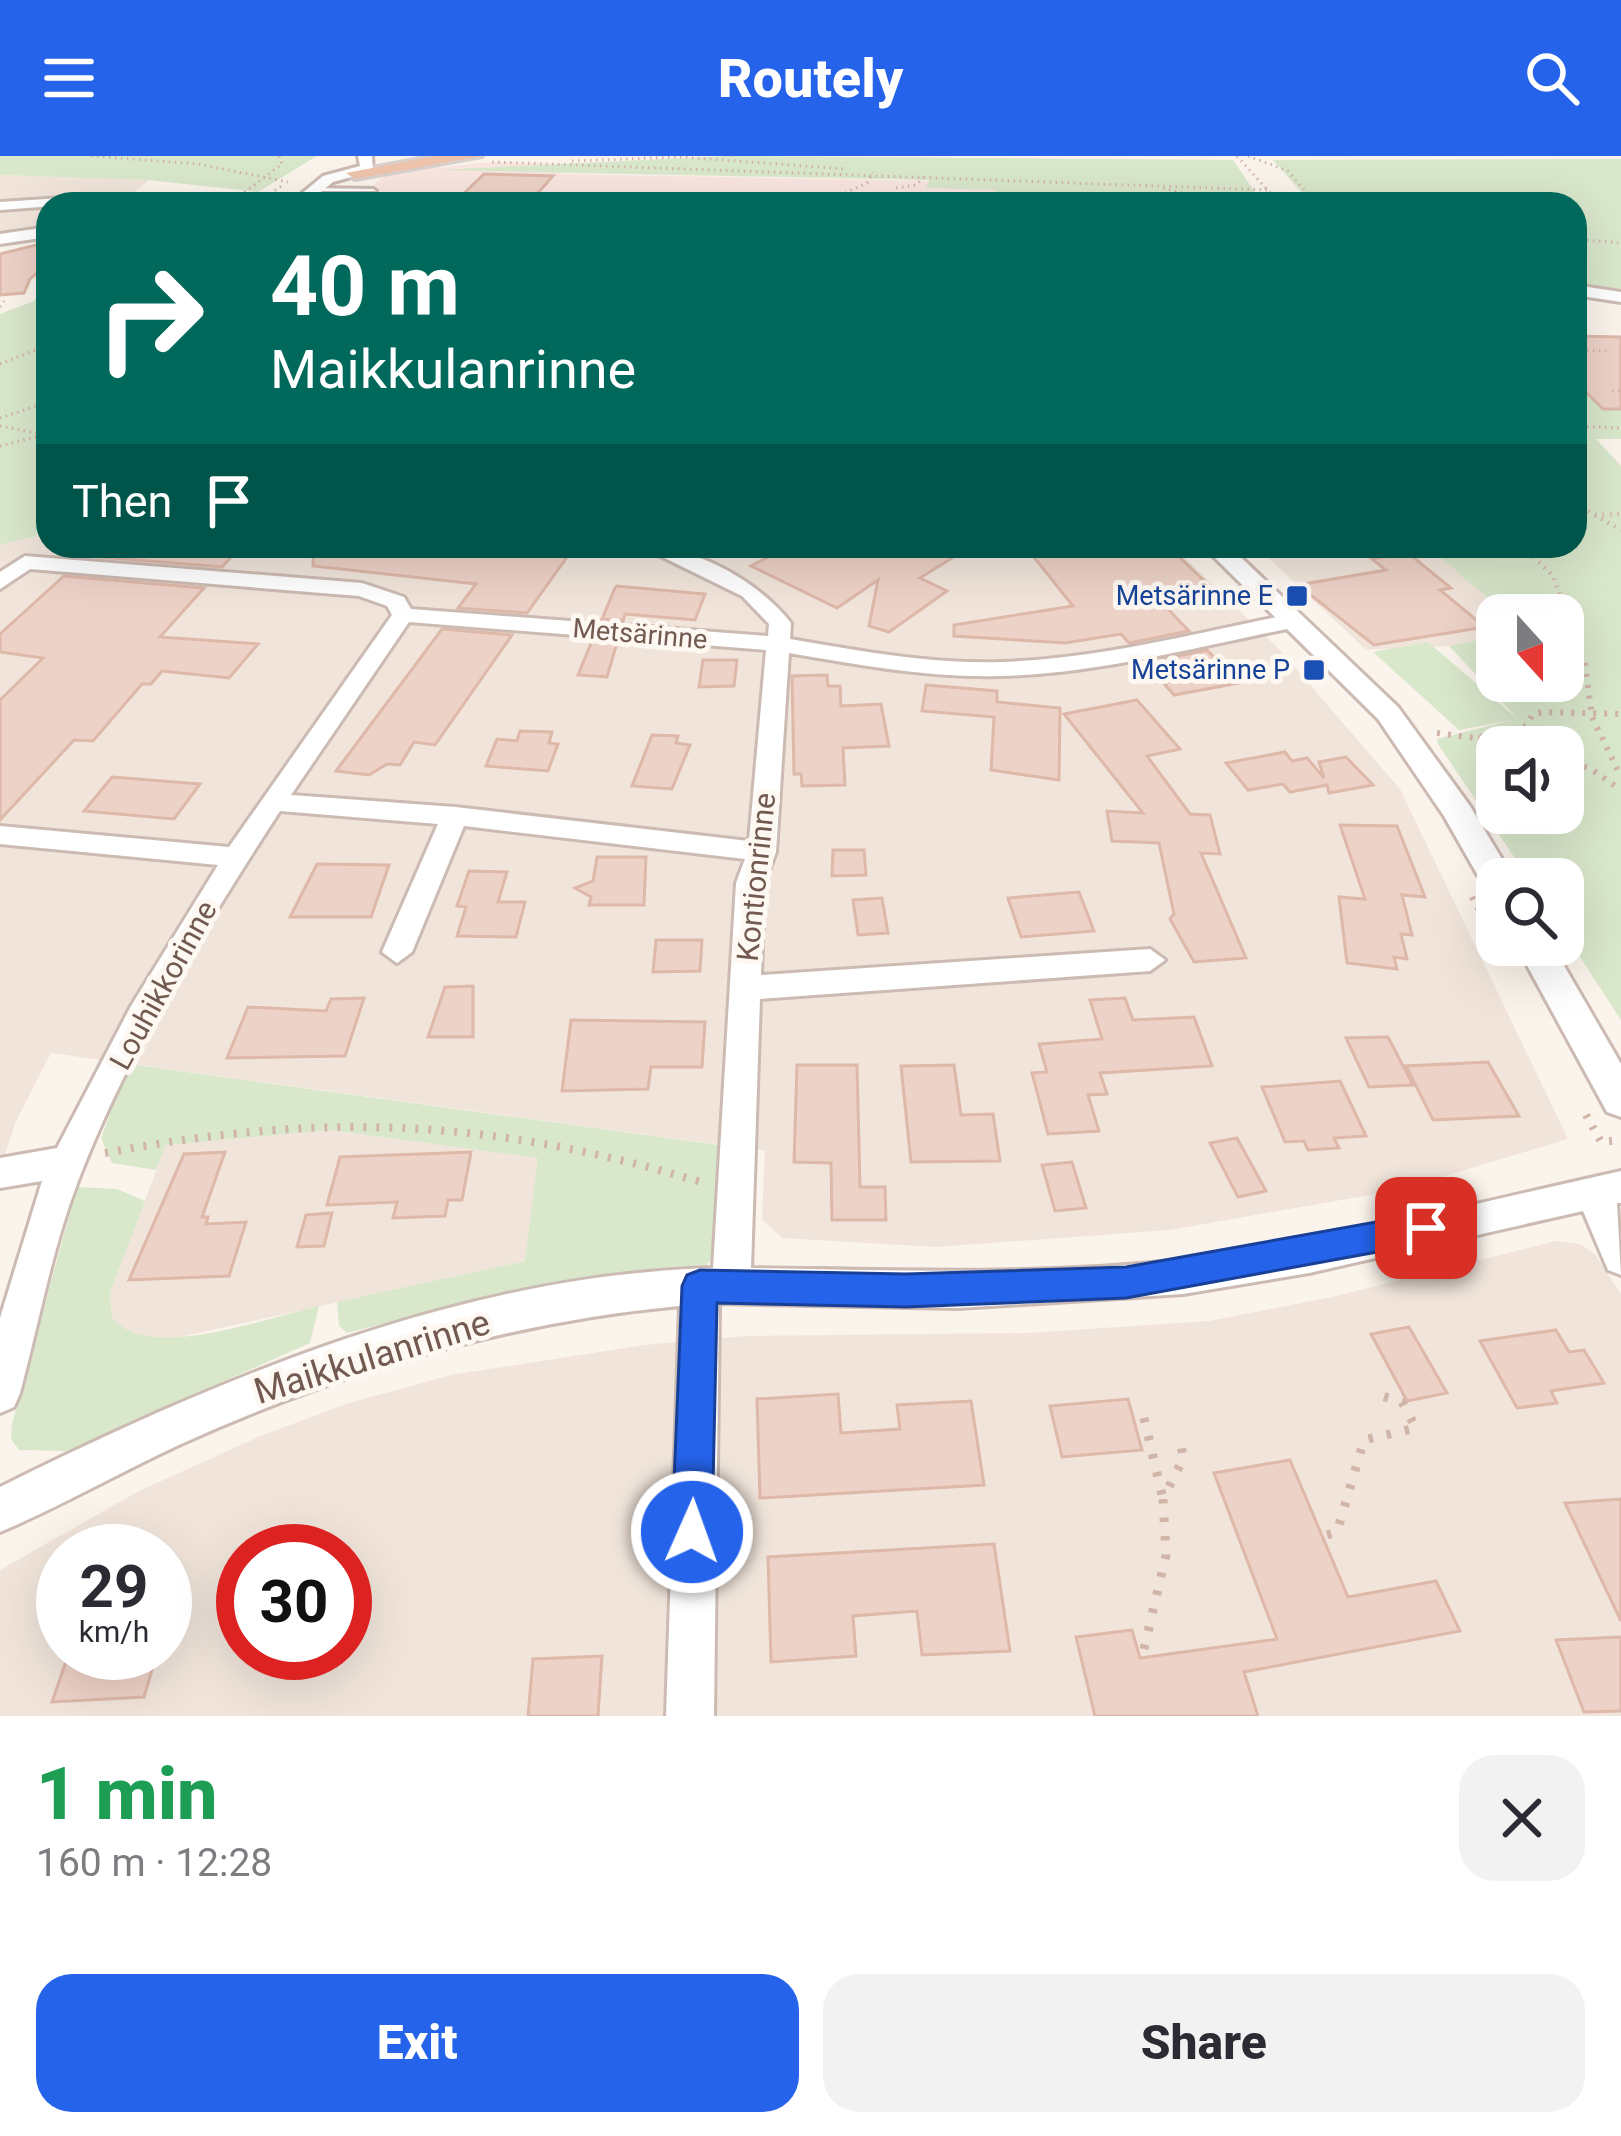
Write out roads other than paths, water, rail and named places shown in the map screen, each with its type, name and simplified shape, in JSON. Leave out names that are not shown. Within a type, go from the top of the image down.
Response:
[{"type":"highway","points":[[358,162],[478,159]]},
{"type":"street","points":[[308,192],[321,180],[358,162]]},
{"type":"street","points":[[0,206],[36,204]]},
{"type":"street","points":[[0,239],[36,234]]},
{"type":"street","points":[[1587,293],[1621,301]]},
{"type":"street","points":[[1587,303],[1621,301]]},
{"type":"street","name":"Kontionrinne","points":[[677,558],[750,591],[779,623],[761,852],[750,883],[738,1195],[716,1286],[690,1716]]},
{"type":"street","points":[[1227,558],[1399,728],[1484,858]]},
{"type":"street","name":"Metsärinne","points":[[0,583],[25,562],[362,590],[396,602],[403,615],[776,644],[908,666],[1001,669],[1090,661],[1292,621]]},
{"type":"street","name":"Louhikkorinne","points":[[0,1393],[68,1161],[177,951],[271,802],[403,615]]},
{"type":"street","points":[[271,802],[455,816],[761,852]]},
{"type":"street","points":[[397,952],[455,816]]},
{"type":"street","points":[[0,835],[236,857]]},
{"type":"street","points":[[746,988],[1150,960]]},
{"type":"street","points":[[1546,966],[1621,1100]]},
{"type":"street","points":[[0,1172],[68,1161]]},
{"type":"street","points":[[1607,1190],[1621,1258]]},
{"type":"street","name":"Maikkulanrinne","points":[[0,1510],[125,1445],[251,1393],[427,1334],[595,1300],[716,1286],[906,1291],[1126,1282],[1301,1254],[1607,1190]]},
{"type":"lane","points":[[321,180],[374,191]]},
{"type":"place","name":"Metsärinne E","points":[[1297,596]]},
{"type":"place","name":"Metsärinne P","points":[[1314,670]]}]
